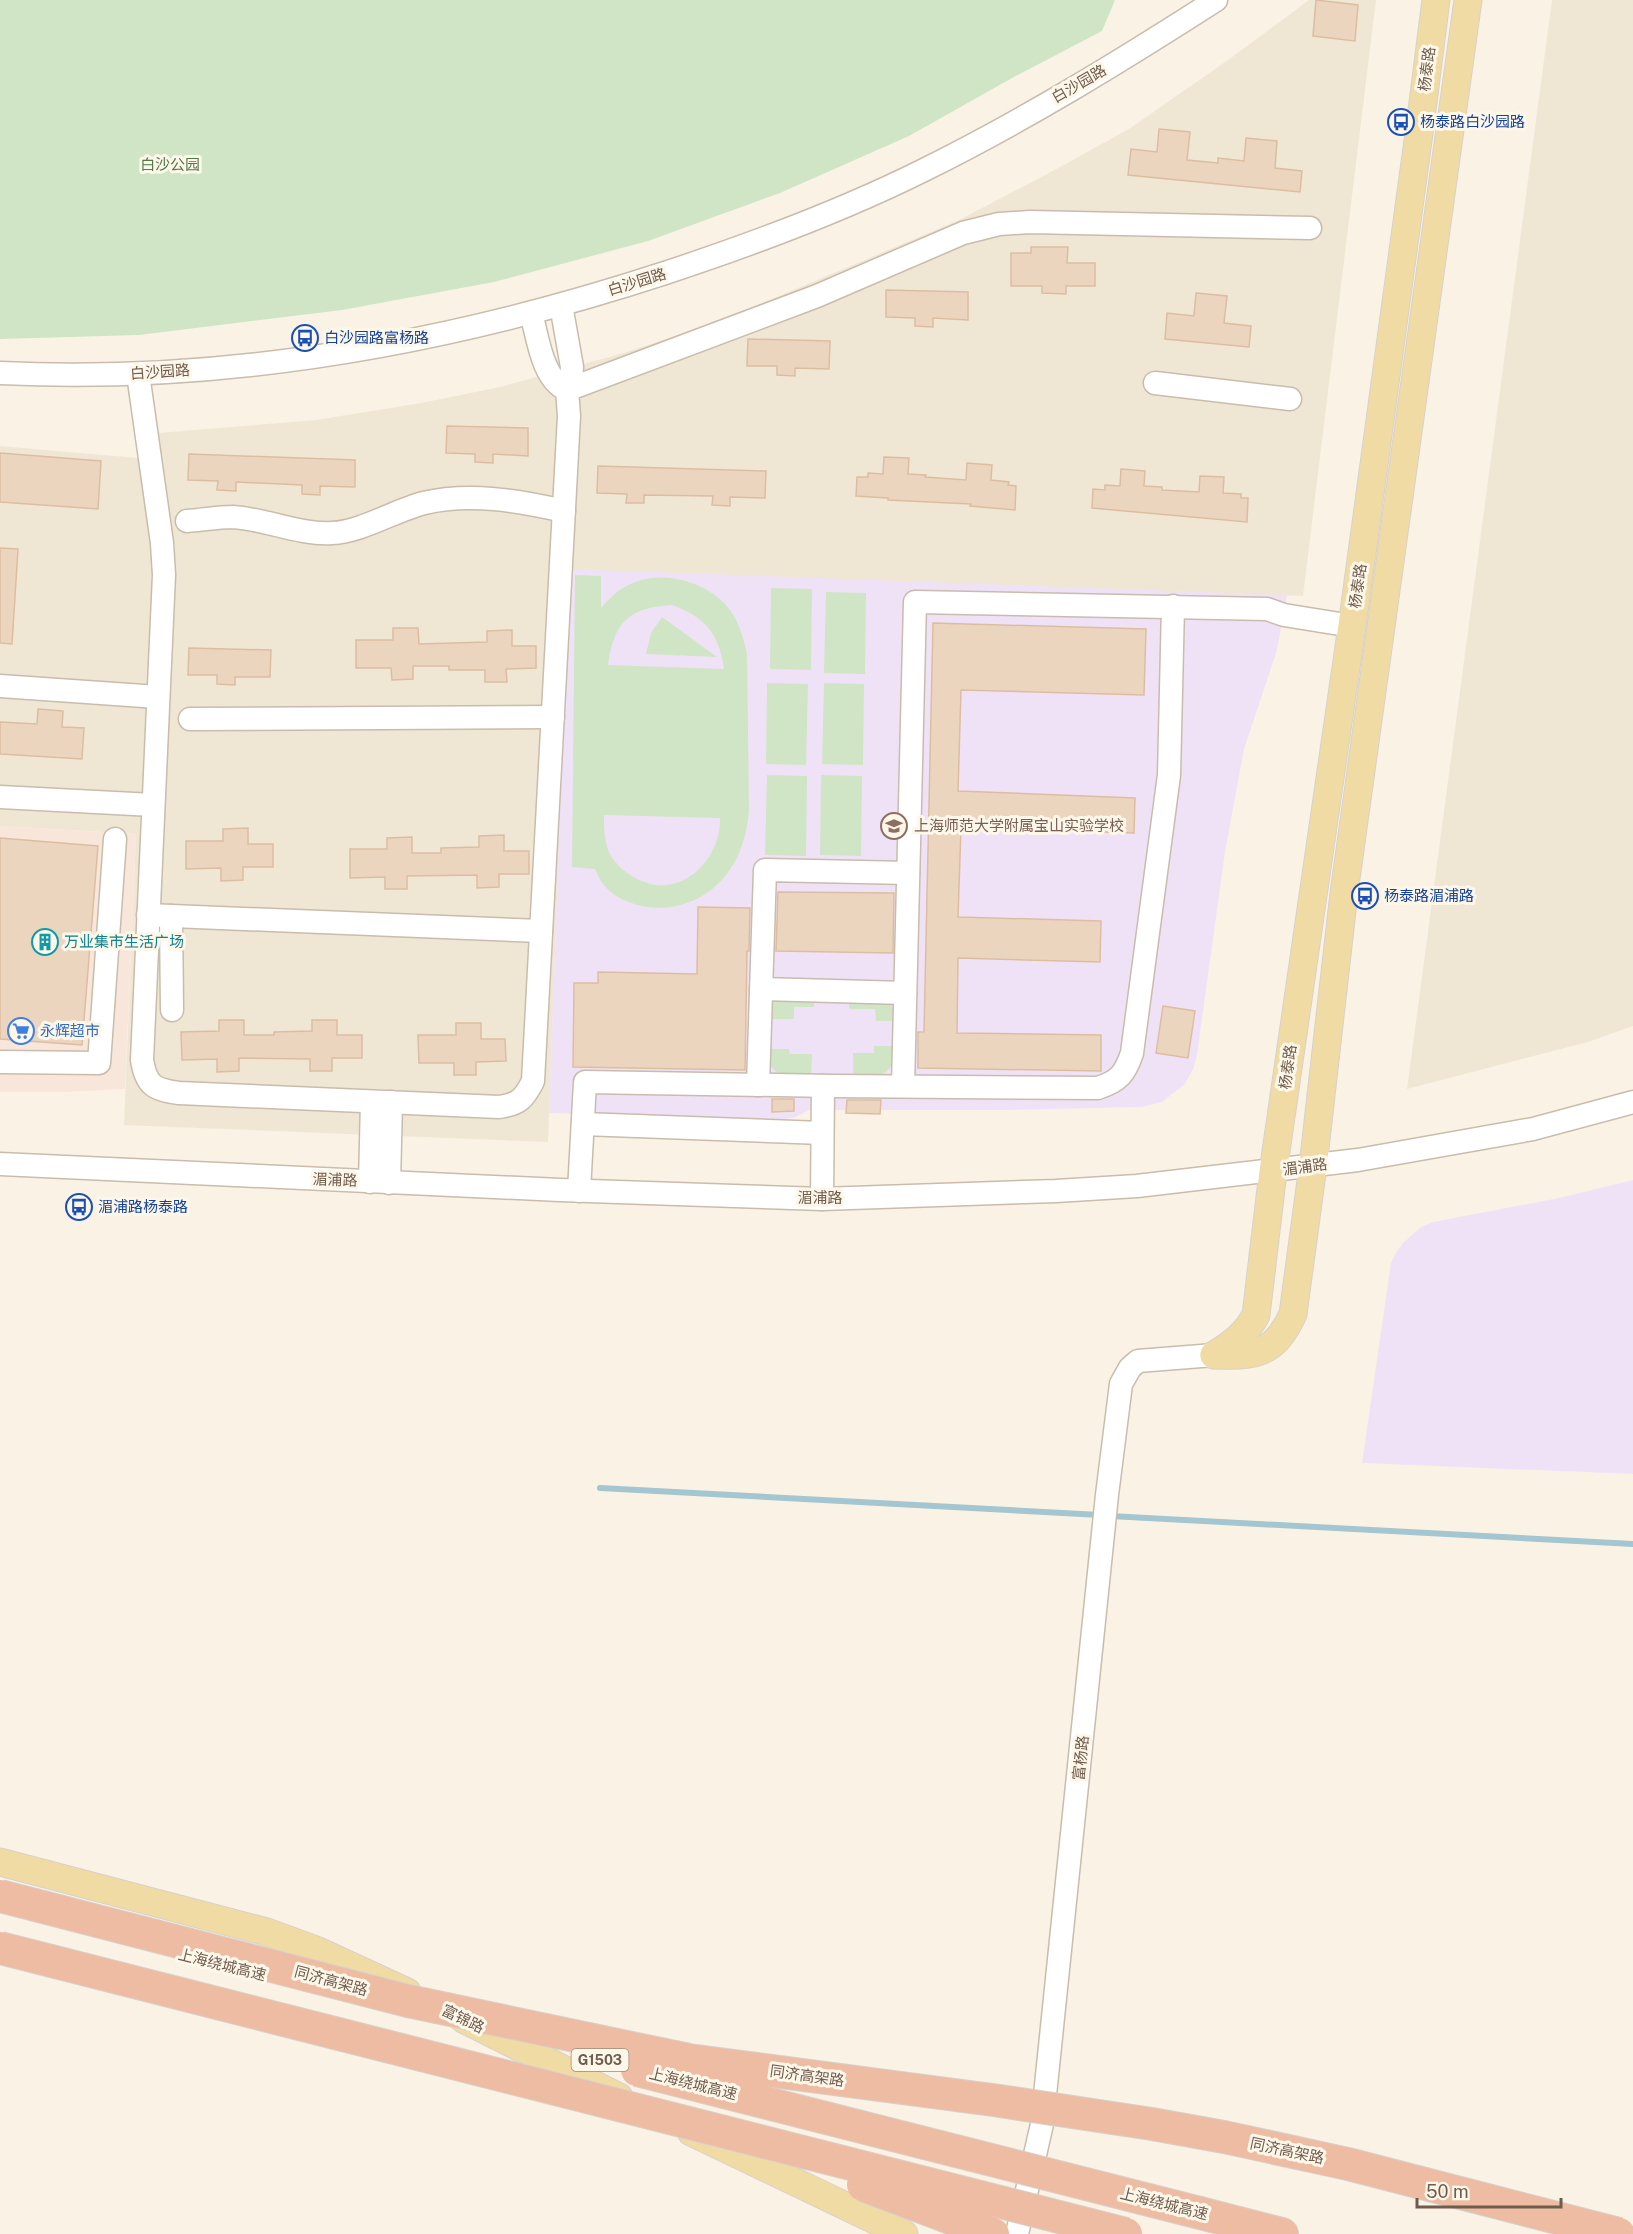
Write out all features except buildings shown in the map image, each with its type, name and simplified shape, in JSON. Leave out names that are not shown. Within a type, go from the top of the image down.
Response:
[{"type":"highway","name":"同济高架路","points":[[0,1896],[408,2001],[689,2060],[993,2100],[1214,2135],[1348,2164],[1618,2234]]},
{"type":"highway","name":"上海绕城高速","points":[[0,1908],[1282,2234]]},
{"type":"highway","name":"G1503","points":[[0,1948],[1126,2234]]},
{"type":"highway","points":[[0,1960],[778,2160],[861,2184],[993,2234]]},
{"type":"main road","name":"杨泰路","points":[[1214,1355],[1237,1341],[1249,1328],[1256,1315],[1273,1172],[1352,627],[1436,0]]},
{"type":"main road","name":"杨泰路","points":[[1214,1355],[1243,1356],[1266,1349],[1284,1333],[1293,1314],[1313,1166],[1344,893],[1468,0]]},
{"type":"main road","name":"富锦路","points":[[0,1862],[209,1915],[267,1932],[316,1950],[380,1978],[784,2178],[904,2234]]},
{"type":"street","name":"白沙园路","points":[[0,373],[138,374],[294,359],[389,345],[480,327],[561,305],[732,251],[842,207],[923,171],[1030,113],[1216,0]]},
{"type":"street","points":[[531,313],[548,373],[557,385],[567,390],[817,296],[963,233],[999,224],[1030,222],[1310,228]]},
{"type":"street","points":[[138,374],[162,543],[164,575],[142,1060],[145,1076],[155,1087],[163,1091],[179,1093],[499,1107],[514,1105],[526,1094],[533,1081],[542,931],[569,416],[567,390],[572,367],[561,305]]},
{"type":"street","points":[[1155,383],[1290,399]]},
{"type":"street","points":[[187,520],[233,517],[294,529],[333,533],[372,523],[424,503],[471,498],[527,502],[564,511]]},
{"type":"street","points":[[903,1086],[915,602],[1267,609],[1284,615],[1352,627]]},
{"type":"street","points":[[579,1191],[585,1082],[1098,1088],[1114,1083],[1126,1068],[1132,1053],[1169,775],[1173,606]]},
{"type":"street","points":[[0,686],[158,697]]},
{"type":"street","points":[[190,719],[553,717]]},
{"type":"street","points":[[0,797],[153,805]]},
{"type":"street","points":[[0,1062],[99,1063],[116,839]]},
{"type":"street","points":[[758,1085],[765,870],[908,873]]},
{"type":"street","points":[[148,915],[542,931]]},
{"type":"street","points":[[171,916],[172,1010]]},
{"type":"street","points":[[761,990],[831,994],[905,993]]},
{"type":"street","points":[[822,1198],[823,1086]]},
{"type":"street","points":[[380,1182],[381,1102]]},
{"type":"street","name":"湄浦路","points":[[0,1164],[579,1191],[822,1198],[1056,1191],[1137,1186],[1313,1166],[1533,1129],[1633,1102]]},
{"type":"street","points":[[584,1124],[822,1133]]},
{"type":"street","name":"富杨路","points":[[1017,2234],[1042,2124],[1107,1495],[1121,1384],[1130,1368],[1138,1361],[1214,1355]]},
{"type":"shaded area","points":[[1309,0],[1376,0],[1303,596],[569,570],[548,1142],[124,1125],[136,834],[0,826],[0,446],[161,460],[157,433],[316,420],[421,403],[500,387],[627,352],[720,321],[957,221],[1049,173],[1129,129]]},
{"type":"shaded area","points":[[1552,0],[1633,0],[1633,1026],[1588,1042],[1407,1089]]},
{"type":"shaded area","name":"上海师范大学附属宝山实验学校","points":[[569,569],[1287,595],[1277,650],[1244,749],[1225,852],[1197,1055],[1185,1084],[1162,1102],[1142,1107],[881,1110],[881,1114],[812,1109],[795,1117],[777,1121],[549,1113]]},
{"type":"shaded area","name":"万业集市生活广场","points":[[0,826],[136,834],[125,1089],[0,1092]]},
{"type":"shaded area","points":[[1633,1180],[1633,1474],[1362,1463],[1391,1263],[1403,1243],[1421,1227],[1433,1222],[1559,1198]]},
{"type":"green space","name":"白沙公园","points":[[0,0],[1115,0],[1102,31],[909,136],[780,193],[648,241],[494,282],[342,310],[139,335],[0,339]]},
{"type":"green space","points":[[575,575],[601,576],[601,608],[621,589],[649,578],[676,579],[701,587],[728,607],[742,634],[747,655],[749,810],[741,850],[729,871],[708,892],[683,904],[669,907],[654,908],[626,901],[606,888],[595,869],[572,867]],"holes":[[[672,605],[693,615],[708,628],[722,656],[724,669],[608,665],[614,638],[626,620],[644,610]],[[604,815],[720,818],[717,841],[698,870],[679,882],[659,885],[633,877],[618,866],[606,843]]]},
{"type":"green space","points":[[771,588],[812,589],[811,670],[770,669]]},
{"type":"green space","points":[[826,592],[866,593],[865,674],[824,673]]},
{"type":"green space","points":[[662,617],[717,657],[646,654],[651,633]]},
{"type":"green space","points":[[767,683],[808,684],[806,765],[766,764]]},
{"type":"green space","points":[[824,683],[864,684],[863,765],[822,764]]},
{"type":"green space","points":[[767,775],[807,776],[806,856],[765,855]]},
{"type":"green space","points":[[821,775],[862,776],[861,856],[820,855]]},
{"type":"green space","points":[[814,996],[814,1007],[794,1007],[794,1019],[767,1019],[771,1005],[776,999]]},
{"type":"green space","points":[[849,997],[890,1004],[896,1012],[897,1021],[876,1021],[875,1009],[849,1009]]},
{"type":"green space","points":[[874,1046],[897,1046],[889,1070],[878,1075],[853,1077],[853,1053],[874,1053]]},
{"type":"green space","points":[[767,1049],[789,1049],[790,1054],[812,1054],[811,1077],[787,1076],[775,1071],[768,1059]]},
{"type":"waterway","points":[[600,1488],[1100,1515]]},
{"type":"waterway","points":[[1110,1516],[1633,1544]]},
{"type":"place","name":"杨泰路白沙园路","points":[[1401,122]]},
{"type":"place","name":"白沙园路富杨路","points":[[305,338]]},
{"type":"place","name":"上海师范大学附属宝山实验学校","points":[[894,826]]},
{"type":"place","name":"杨泰路湄浦路","points":[[1365,896]]},
{"type":"place","name":"万业集市生活广场","points":[[45,942]]},
{"type":"place","name":"永辉超市","points":[[21,1031]]},
{"type":"place","name":"湄浦路杨泰路","points":[[79,1207]]}]
